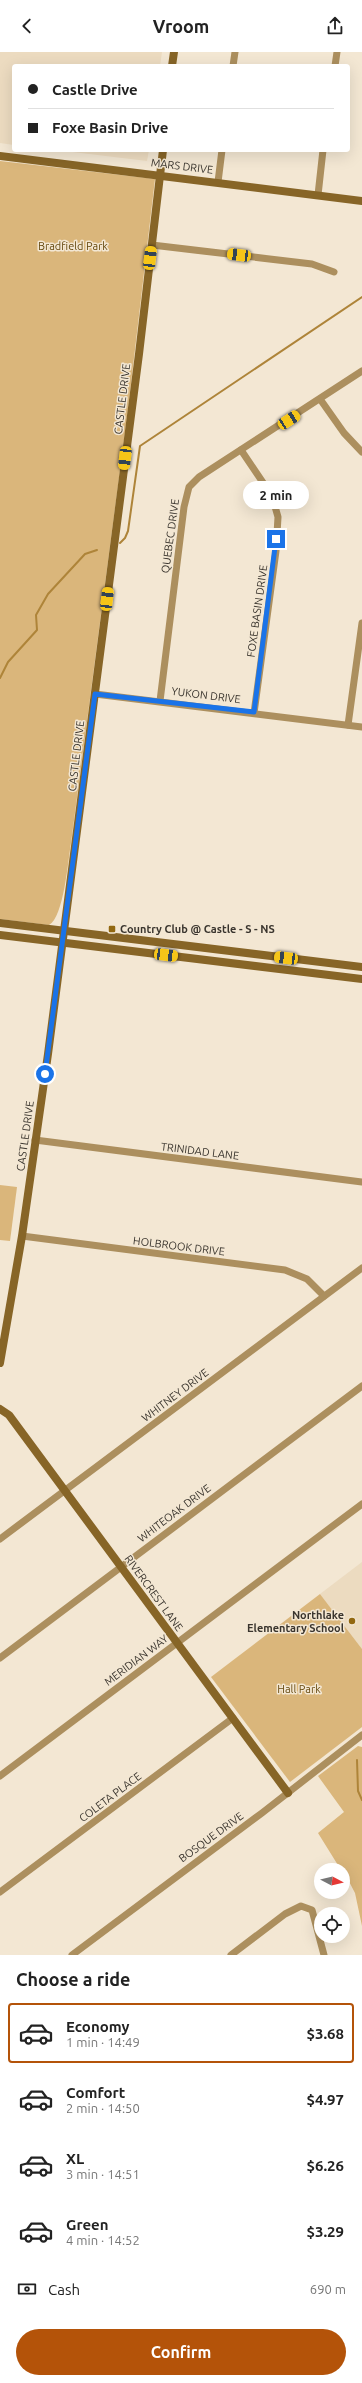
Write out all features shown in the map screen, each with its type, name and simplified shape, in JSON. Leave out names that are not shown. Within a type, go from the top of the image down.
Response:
[{"type":"main road","points":[[172,64],[174,52]]},
{"type":"main road","name":"CASTLE DRIVE","points":[[0,1363],[22,1236],[63,943],[163,152]]},
{"type":"main road","name":"MARS DRIVE","points":[[0,156],[362,201]]},
{"type":"main road","points":[[0,923],[362,967]]},
{"type":"main road","points":[[0,935],[362,979]]},
{"type":"main road","points":[[238,964],[240,952]]},
{"type":"main road","name":"RIVERCREST LANE","points":[[0,1409],[9,1415],[66,1490],[288,1793]]},
{"type":"street","points":[[233,64],[235,52]]},
{"type":"street","points":[[335,64],[337,52]]},
{"type":"street","points":[[218,182],[222,152]]},
{"type":"street","points":[[318,195],[323,152]]},
{"type":"street","points":[[152,245],[312,264],[334,272]]},
{"type":"street","name":"QUEBEC DRIVE","points":[[160,701],[184,507],[189,487],[199,476],[320,400],[362,371]]},
{"type":"street","points":[[320,400],[344,433],[362,452]]},
{"type":"street","name":"FOXE BASIN DRIVE","points":[[241,450],[272,496],[278,516],[276,551],[254,712]]},
{"type":"street","points":[[348,725],[362,623]]},
{"type":"street","name":"YUKON DRIVE","points":[[95,694],[254,712],[362,727]]},
{"type":"street","name":"TRINIDAD LANE","points":[[36,1140],[362,1182]]},
{"type":"street","name":"HOLBROOK DRIVE","points":[[22,1236],[285,1270],[307,1279],[324,1296]]},
{"type":"street","name":"WHITNEY DRIVE","points":[[0,1539],[362,1268]]},
{"type":"street","name":"WHITEOAK DRIVE","points":[[0,1658],[362,1386]]},
{"type":"street","name":"MERIDIAN WAY","points":[[0,1776],[362,1504]]},
{"type":"street","name":"COLETA PLACE","points":[[0,1892],[233,1718]]},
{"type":"street","name":"BOSQUE DRIVE","points":[[72,1955],[288,1793],[362,1735]]},
{"type":"street","points":[[231,1955],[285,1914],[295,1908],[306,1907],[312,1910],[315,1916],[324,1955]]},
{"type":"shaded area","points":[[0,52],[162,52],[160,64],[12,64],[12,145],[0,143]]},
{"type":"shaded area","points":[[73,152],[149,152],[147,161]]},
{"type":"shaded area","name":"Northlake Elementary School","points":[[362,1562],[362,1649],[320,1594]]},
{"type":"green space","name":"Bradfield Park","points":[[0,161],[155,179],[128,409],[67,874],[62,900],[54,920],[49,925],[0,919]]},
{"type":"green space","points":[[0,1185],[17,1187],[10,1241],[0,1240]]},
{"type":"green space","name":"Hall Park","points":[[320,1594],[362,1649],[362,1727],[290,1782],[211,1677]]},
{"type":"green space","points":[[358,1746],[362,1747],[362,1926],[355,1893],[350,1883],[350,1863],[337,1863],[318,1833],[344,1812],[318,1776]]},
{"type":"waterway","points":[[120,543],[125,538],[128,531],[140,446],[362,297]]},
{"type":"waterway","points":[[0,678],[8,662],[37,630],[36,615],[48,594],[85,554],[97,550]]},
{"type":"waterway","points":[[357,1760],[358,1791],[362,1800]]},
{"type":"place","name":"Country Club @ Castle - S - NS","points":[[112,929]]},
{"type":"place","name":"Northlake Elementary School","points":[[352,1621]]},
{"type":"route","points":[[45,1074],[95,694],[254,712],[276,551],[276,539]]}]
